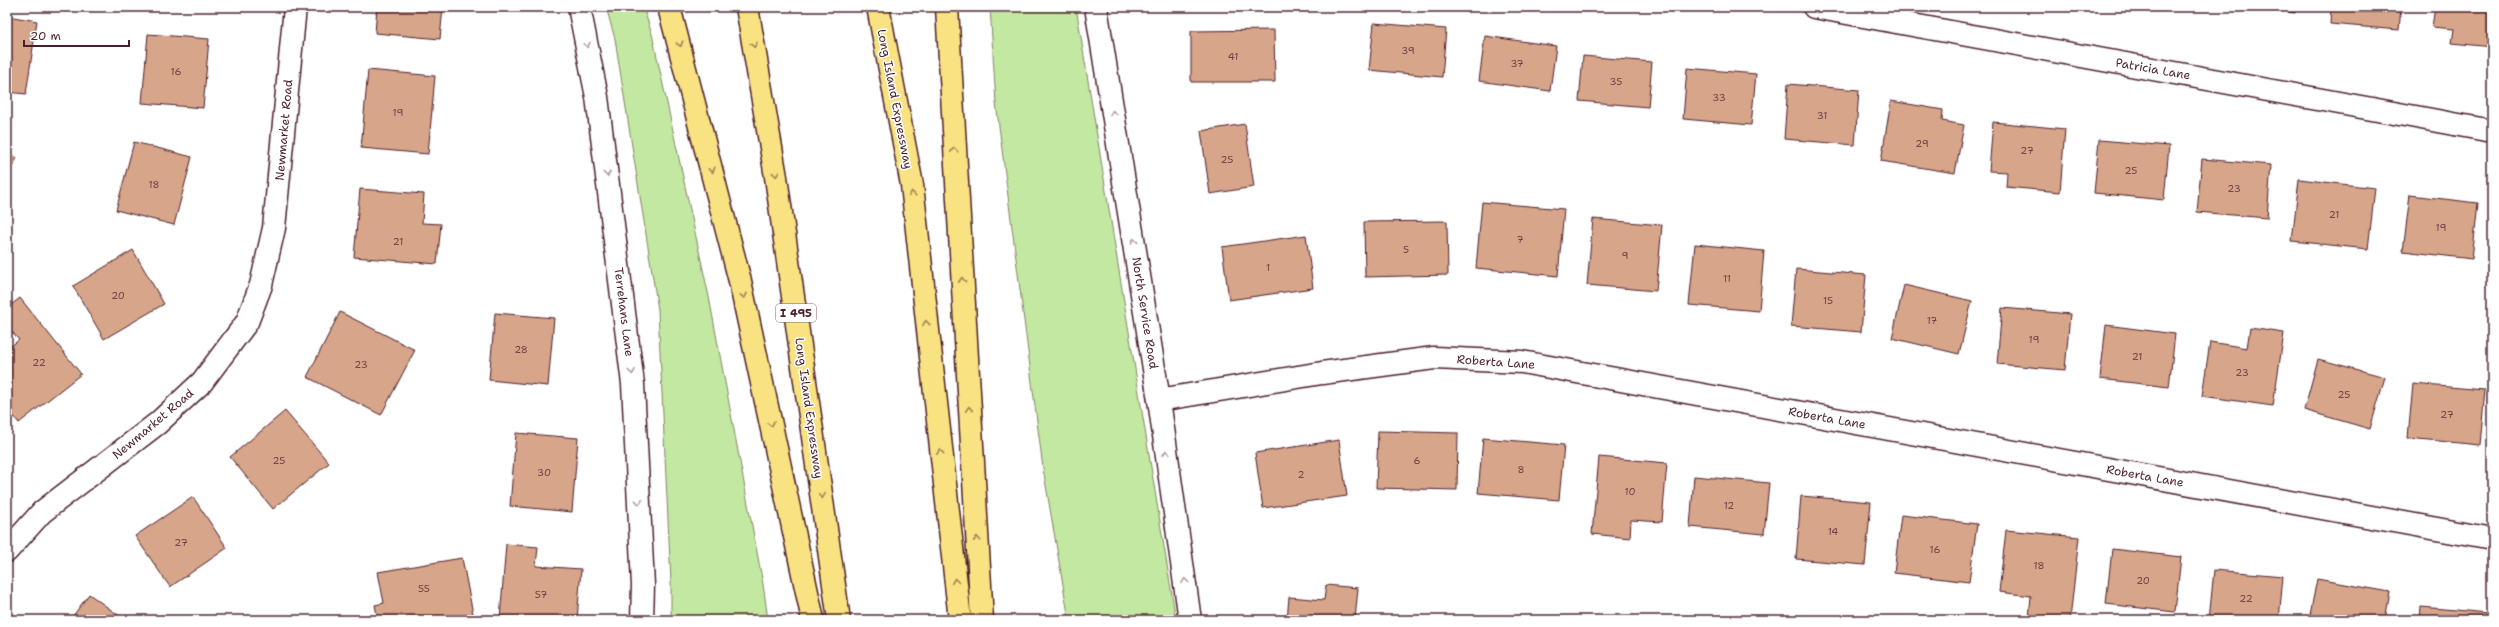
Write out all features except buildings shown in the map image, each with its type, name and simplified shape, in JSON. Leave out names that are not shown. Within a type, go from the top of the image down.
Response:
[{"type":"highway","points":[[669,7],[740,281],[813,620]]},
{"type":"highway","name":"Long Island Expressway","points":[[747,7],[777,185],[839,620]]},
{"type":"highway","name":"Long Island Expressway","points":[[878,7],[912,185],[960,620]]},
{"type":"highway","points":[[947,7],[982,620]]},
{"type":"street","name":"Newmarket Road","points":[[7,552],[42,512],[158,423],[202,382],[247,322],[261,285],[274,228],[294,7]]},
{"type":"street","name":"Terrehans Lane","points":[[579,7],[597,97],[633,384],[643,584],[642,620]]},
{"type":"street","name":"North Service Road","points":[[1096,7],[1159,400],[1190,620]]},
{"type":"street","name":"Patricia Lane","points":[[1814,7],[2492,131]]},
{"type":"street","name":"Roberta Lane","points":[[1159,400],[1322,373],[1434,358],[1522,362],[2492,539]]},
{"type":"green space","points":[[606,7],[643,7],[652,34],[709,297],[763,584],[768,620],[671,620],[671,582],[658,310],[615,39]]},
{"type":"green space","points":[[990,7],[1076,7],[1176,620],[1069,620],[1043,468],[996,103]]}]
